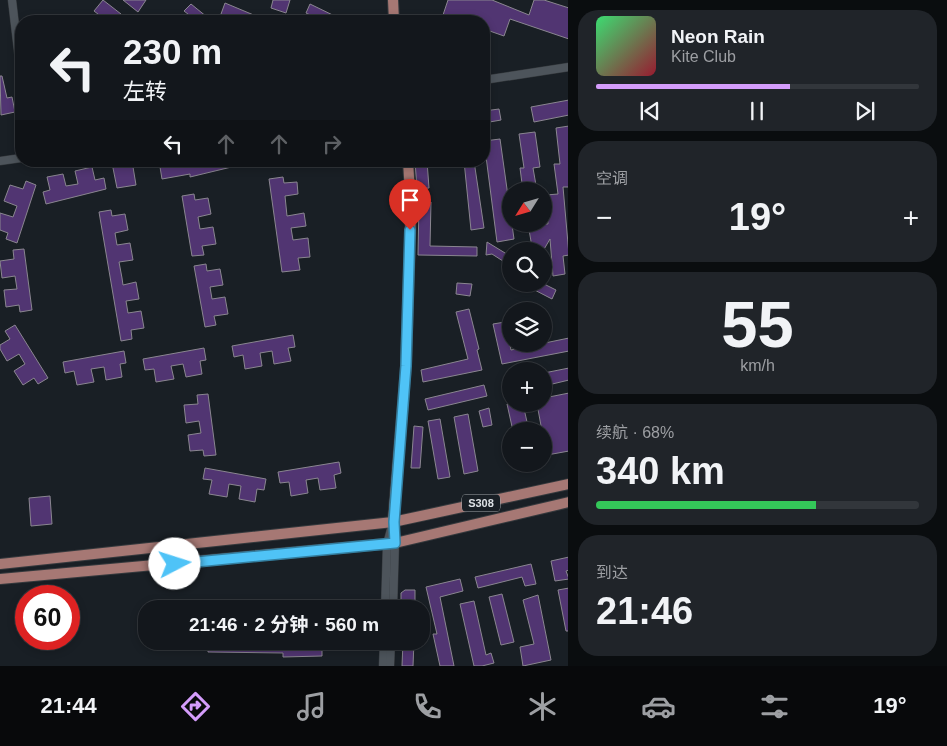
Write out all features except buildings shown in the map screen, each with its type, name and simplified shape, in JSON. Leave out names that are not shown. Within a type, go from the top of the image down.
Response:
[{"type":"main road","points":[[393,0],[394,15]]},
{"type":"main road","points":[[394,522],[406,366],[411,210],[408,167]]},
{"type":"main road","name":"S308","points":[[0,564],[394,522],[568,484]]},
{"type":"main road","name":"S308","points":[[0,579],[391,544],[568,502]]},
{"type":"street","points":[[12,0],[15,25]]},
{"type":"street","points":[[490,79],[568,67]]},
{"type":"street","points":[[0,161],[15,159]]},
{"type":"street","points":[[386,600],[394,522]]},
{"type":"street","points":[[391,544],[392,600]]},
{"type":"street","points":[[383,666],[384,650]]},
{"type":"street","points":[[390,666],[391,650]]},
{"type":"route","points":[[175,564],[395,543],[394,522],[406,366],[410,230]]}]
